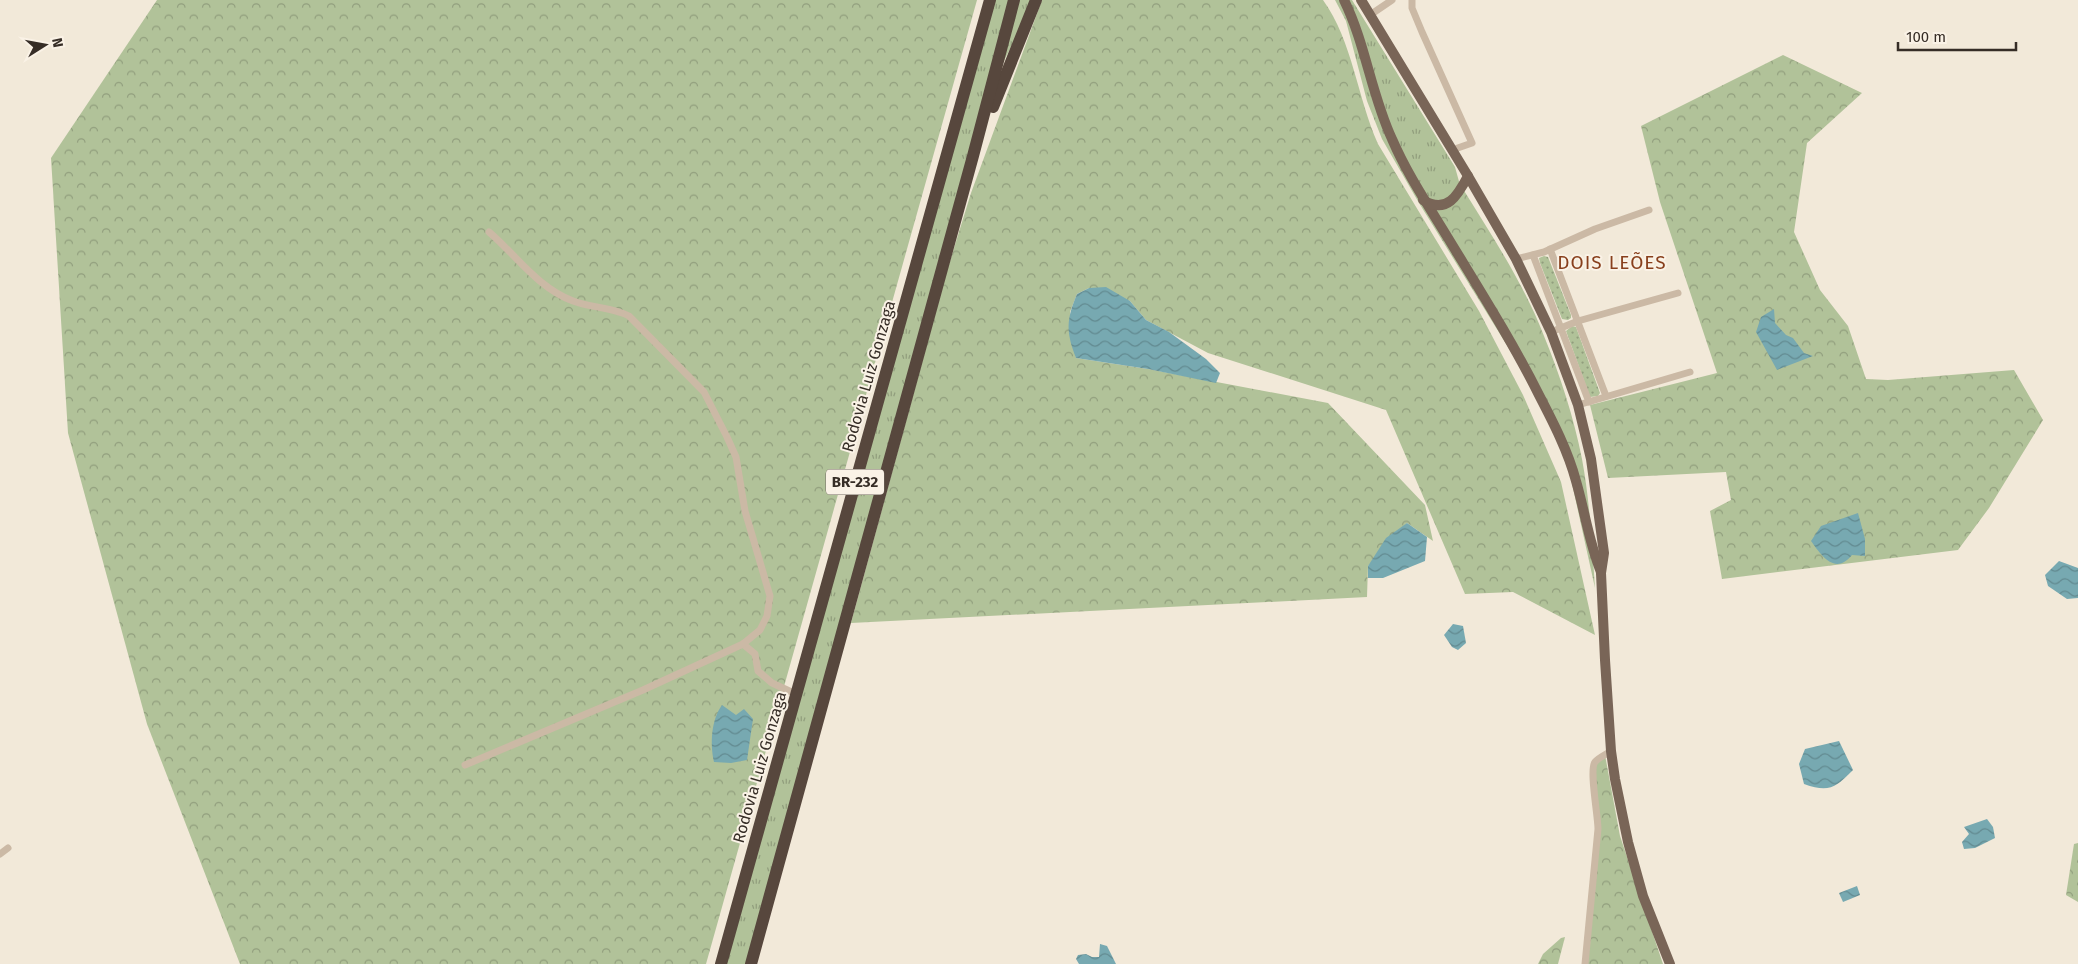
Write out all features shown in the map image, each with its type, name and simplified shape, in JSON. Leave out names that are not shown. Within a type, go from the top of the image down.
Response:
[{"type":"highway","name":"Rodovia Luiz Gonzaga","points":[[721,964],[990,0]]},
{"type":"highway","name":"BR-232","points":[[751,964],[973,156],[1014,0]]},
{"type":"highway","points":[[973,156],[1036,0]]},
{"type":"main road","points":[[1344,0],[1361,39],[1383,118],[1399,155],[1423,200],[1503,329],[1538,394],[1576,480],[1593,554],[1601,573]]},
{"type":"main road","points":[[1361,0],[1516,259],[1551,332],[1578,405],[1591,459],[1604,553],[1601,573],[1611,751],[1628,842],[1643,896],[1670,964]]},
{"type":"main road","points":[[1423,200],[1437,205],[1449,202],[1459,194],[1468,176]]},
{"type":"street","points":[[1370,15],[1392,0]]},
{"type":"street","points":[[1412,0],[1412,8],[1422,32],[1472,143],[1452,150]]},
{"type":"street","points":[[1516,259],[1550,250],[1596,229],[1649,210]]},
{"type":"street","points":[[465,765],[643,690],[743,644],[760,630],[767,616],[770,596],[746,511],[736,457],[707,398],[695,383],[629,316],[617,311],[585,305],[556,293],[540,282],[489,232]]},
{"type":"street","points":[[1550,250],[1606,396]]},
{"type":"street","points":[[1533,255],[1589,402]]},
{"type":"street","points":[[1551,332],[1578,321],[1678,293]]},
{"type":"street","points":[[1578,405],[1690,372]]},
{"type":"street","points":[[743,644],[755,654],[758,671],[772,683],[796,694]]},
{"type":"street","points":[[1586,964],[1598,829],[1598,814],[1592,780],[1593,768],[1595,762],[1611,751]]},
{"type":"street","points":[[0,854],[8,848]]},
{"type":"green space","points":[[157,0],[977,0],[706,964],[240,964],[147,724],[68,433],[51,158]]},
{"type":"green space","points":[[990,0],[1014,0],[747,964],[723,964]]},
{"type":"green space","points":[[1017,0],[1034,0],[1003,63]]},
{"type":"green space","points":[[1042,0],[1323,0],[1333,16],[1348,52],[1378,144],[1479,311],[1523,395],[1561,482],[1595,635],[1513,592],[1465,594],[1386,410],[1208,353],[1146,320],[1130,301],[1089,288],[1077,294],[1070,312],[1076,358],[1148,369],[1328,403],[1425,505],[1433,541],[1407,523],[1368,566],[1367,597],[851,623],[946,274],[971,193]]},
{"type":"green space","points":[[1335,0],[1352,0],[1455,167],[1460,185],[1446,203],[1419,203],[1382,139],[1367,101],[1346,21]]},
{"type":"green space","points":[[1783,55],[1862,93],[1807,143],[1794,232],[1820,290],[1848,326],[1866,379],[1888,380],[2014,370],[2043,420],[1989,508],[1958,550],[1722,579],[1710,511],[1731,500],[1726,472],[1608,478],[1590,405],[1717,373],[1660,202],[1641,126]]},
{"type":"green space","points":[[1463,189],[1527,298],[1561,381],[1571,412],[1585,475],[1595,588],[1569,470],[1542,405],[1419,203],[1436,207]]},
{"type":"green space","points":[[1548,257],[1571,315],[1571,318],[1568,320],[1562,319],[1540,263],[1539,258]]},
{"type":"green space","points":[[1572,326],[1576,327],[1600,393],[1598,396],[1590,397],[1566,331]]},
{"type":"green space","points":[[1605,755],[1620,836],[1663,964],[1586,964],[1598,829],[1595,762]]},
{"type":"green space","points":[[2078,843],[2078,902],[2066,895],[2074,844]]},
{"type":"green space","points":[[1565,937],[1558,964],[1538,964],[1543,954],[1561,938]]},
{"type":"water","points":[[1106,287],[1130,301],[1146,320],[1169,332],[1206,359],[1220,373],[1216,383],[1148,369],[1076,358],[1070,341],[1069,319],[1077,294],[1089,288]]},
{"type":"water","points":[[1774,309],[1775,323],[1786,335],[1793,338],[1804,353],[1813,356],[1777,370],[1756,332],[1761,317]]},
{"type":"water","points":[[1858,513],[1865,539],[1865,556],[1852,555],[1840,564],[1829,561],[1811,541],[1821,526]]},
{"type":"water","points":[[1407,523],[1427,537],[1425,561],[1383,578],[1368,578],[1368,566],[1386,538]]},
{"type":"water","points":[[2059,561],[2078,568],[2078,598],[2067,599],[2048,586],[2045,575]]},
{"type":"water","points":[[1453,624],[1463,626],[1466,643],[1458,650],[1452,647],[1444,635]]},
{"type":"water","points":[[722,705],[736,715],[744,709],[753,719],[747,760],[731,763],[714,762],[712,732],[718,711]]},
{"type":"water","points":[[1839,741],[1853,770],[1831,787],[1820,788],[1804,784],[1799,764],[1805,749]]},
{"type":"water","points":[[1987,819],[1993,827],[1995,838],[1975,848],[1964,849],[1962,842],[1969,834],[1964,827]]},
{"type":"water","points":[[1857,886],[1860,895],[1843,902],[1839,893]]},
{"type":"water","points":[[1100,944],[1107,946],[1116,964],[1079,964],[1076,959],[1078,955],[1086,954],[1092,957],[1099,957]]},
{"type":"district","name":"DOIS LEÕES","points":[[1612,262]]}]
